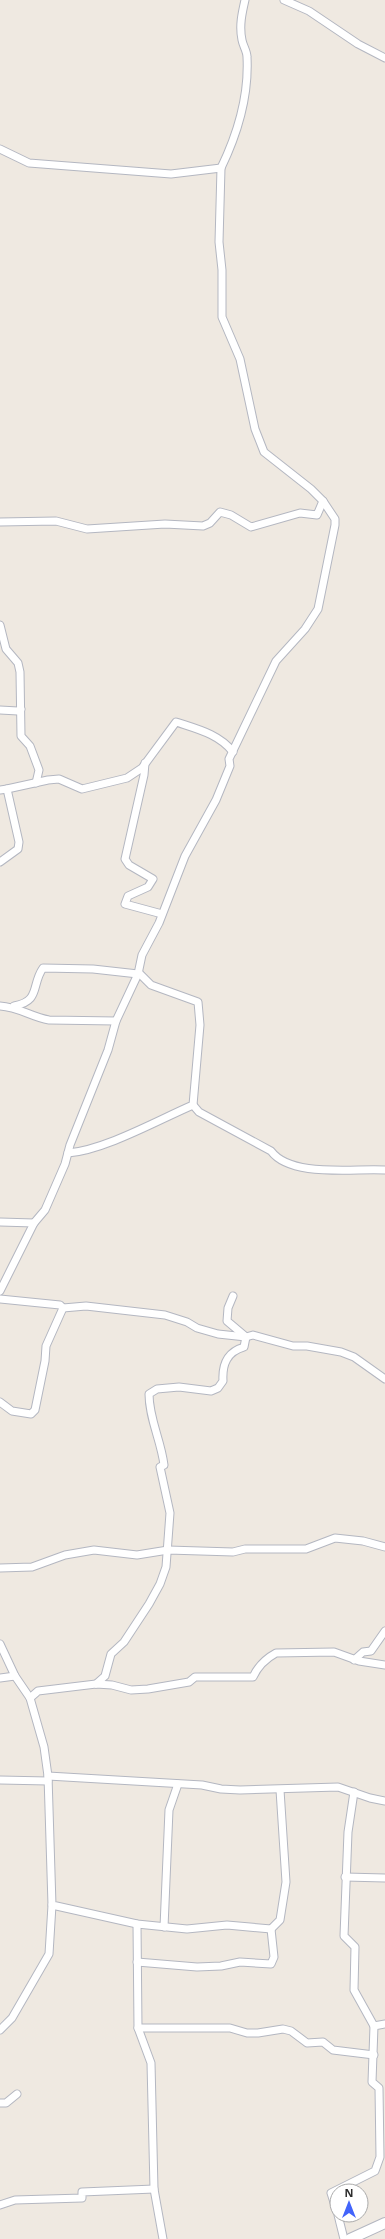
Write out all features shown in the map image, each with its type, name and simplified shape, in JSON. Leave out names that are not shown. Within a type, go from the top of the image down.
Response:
[{"type":"street","points":[[0,1291],[34,1223],[45,1210],[65,1164],[108,1050],[116,1021],[138,974],[142,955],[162,914],[183,861],[216,800],[233,752],[266,680],[276,661],[305,629],[318,609],[335,525],[335,519],[322,500],[311,489],[264,452],[255,429],[240,359],[222,317],[219,242],[221,168],[232,146],[246,91],[247,56],[242,40],[241,20],[245,0]]},
{"type":"street","points":[[284,0],[309,11],[358,44],[385,58]]},
{"type":"street","points":[[0,149],[29,163],[171,174],[221,168]]},
{"type":"street","points":[[0,522],[56,521],[87,529],[165,524],[203,526],[210,523],[220,512],[230,514],[251,528],[300,513],[317,515],[322,500]]},
{"type":"street","points":[[0,625],[6,649],[18,663],[22,736],[30,746],[39,770],[36,783]]},
{"type":"street","points":[[0,710],[18,711],[21,709]]},
{"type":"street","points":[[0,862],[18,849],[19,842],[4,789],[59,780],[82,789],[127,778],[145,763],[176,722],[210,733],[233,752]]},
{"type":"street","points":[[145,763],[144,775],[125,859],[129,865],[153,879],[148,887],[128,896],[125,904],[162,914]]},
{"type":"street","points":[[0,1006],[14,1006],[29,1001],[35,994],[37,976],[43,968],[93,969],[138,974],[151,985],[198,1002],[200,1024],[193,1105],[199,1112],[271,1151],[277,1159],[286,1164],[344,1170],[385,1170]]},
{"type":"street","points":[[14,1006],[40,1018],[49,1020],[116,1021]]},
{"type":"street","points":[[68,1153],[94,1147],[123,1136],[193,1105]]},
{"type":"street","points":[[0,1222],[34,1223]]},
{"type":"street","points":[[233,1296],[228,1308],[227,1321],[246,1337]]},
{"type":"street","points":[[0,1299],[60,1305],[63,1308],[86,1306],[165,1315],[187,1322],[197,1328],[218,1334],[246,1337],[253,1335],[293,1346],[307,1346],[341,1352],[354,1357],[385,1379]]},
{"type":"street","points":[[0,1402],[12,1411],[31,1414],[35,1410],[45,1361],[46,1346],[63,1308]]},
{"type":"street","points":[[96,1684],[105,1676],[111,1654],[124,1642],[160,1584],[166,1567],[170,1513],[160,1467],[164,1465],[161,1447],[149,1411],[149,1394],[157,1389],[179,1388],[211,1391],[218,1388],[223,1381],[223,1374],[228,1355],[232,1350],[244,1347],[246,1337]]},
{"type":"street","points":[[0,1568],[32,1567],[64,1555],[94,1550],[137,1555],[168,1550],[233,1552],[245,1548],[306,1549],[335,1538],[363,1541],[385,1547]]},
{"type":"street","points":[[354,1660],[363,1652],[371,1651],[385,1631]]},
{"type":"street","points":[[0,1644],[15,1676],[30,1698],[44,1747],[48,1778],[52,1905],[49,1954],[12,2018],[0,2030]]},
{"type":"street","points":[[30,1698],[38,1691],[96,1684],[112,1685],[131,1690],[189,1682],[195,1677],[253,1677],[257,1669],[269,1657],[276,1653],[334,1652],[354,1660],[385,1665]]},
{"type":"street","points":[[0,1678],[15,1676]]},
{"type":"street","points":[[0,1780],[48,1778],[178,1784],[221,1789],[280,1790],[338,1787],[385,1800]]},
{"type":"street","points":[[164,1927],[169,1810],[178,1784]]},
{"type":"street","points":[[270,1930],[280,1920],[286,1882],[280,1790]]},
{"type":"street","points":[[351,2183],[375,2172],[380,2157],[379,2088],[372,2082],[374,2026],[354,1990],[355,1947],[344,1936],[345,1876],[348,1832],[354,1792]]},
{"type":"street","points":[[345,1876],[385,1878]]},
{"type":"street","points":[[52,1905],[137,1924],[187,1929],[227,1925],[270,1930]]},
{"type":"street","points":[[137,1924],[138,2028],[151,2063],[154,2190],[163,2239]]},
{"type":"street","points":[[137,1962],[197,1967],[221,1966],[240,1962],[270,1964],[274,1958],[270,1930]]},
{"type":"street","points":[[374,2026],[385,2024]]},
{"type":"street","points":[[138,2028],[230,2028],[247,2033],[258,2033],[283,2029],[291,2031],[307,2043],[323,2042],[333,2050],[374,2055]]},
{"type":"street","points":[[0,2103],[6,2103],[17,2094]]},
{"type":"street","points":[[0,2205],[15,2200],[82,2198],[82,2192],[154,2190]]},
{"type":"street","points":[[340,2223],[344,2239]]},
{"type":"street","points":[[350,2239],[385,2223]]}]
